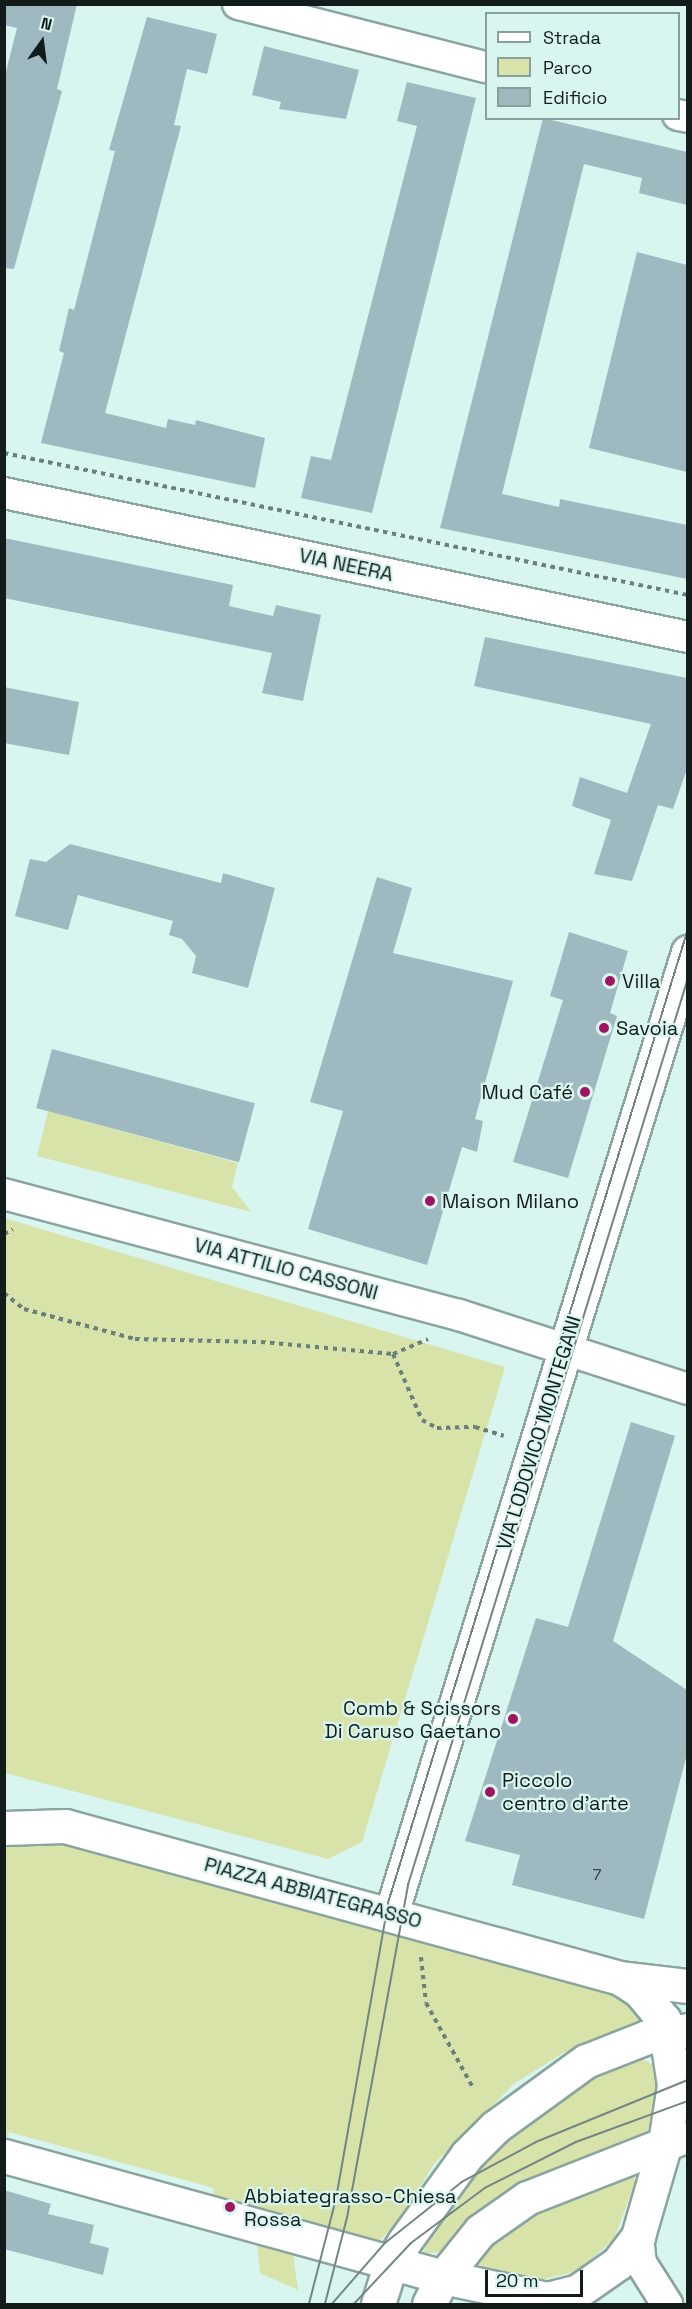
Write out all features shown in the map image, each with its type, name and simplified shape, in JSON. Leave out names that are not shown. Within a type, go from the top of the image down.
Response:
[{"type":"street","points":[[238,4],[485,67]]},
{"type":"street","name":"VIA NEERA","points":[[4,493],[687,637]]},
{"type":"street","name":"VIA LODOVICO MONTEGANI","points":[[391,1914],[687,952]]},
{"type":"street","name":"VIA ATTILIO CASSONI","points":[[4,1194],[459,1315],[687,1389]]},
{"type":"street","name":"PIAZZA ABBIATEGRASSO","points":[[4,1827],[65,1826],[620,1978],[687,1986]]},
{"type":"street","name":"PIAZZA ABBIATEGRASSO","points":[[4,2156],[391,2263],[436,2291],[557,2302],[598,2278],[638,2236],[676,2139],[675,2085],[679,2032],[656,2006],[620,1978]]},
{"type":"street","points":[[378,2304],[391,2263],[467,2156],[520,2106],[586,2061],[679,2032]]},
{"type":"street","points":[[436,2291],[480,2231],[527,2198],[676,2139]]},
{"type":"street","name":"PIAZZA ABBIATEGRASSO","points":[[638,2236],[641,2263],[668,2304]]},
{"type":"path","points":[[4,453],[687,595]]},
{"type":"path","points":[[4,1293],[24,1309],[135,1339],[261,1342],[393,1354],[428,1343],[429,1335]]},
{"type":"path","points":[[393,1354],[422,1420],[437,1428],[475,1427],[496,1434]]},
{"type":"path","points":[[423,1946],[426,2003],[472,2086]]},
{"type":"green space","points":[[48,1111],[238,1163],[232,1187],[251,1212],[37,1156]]},
{"type":"green space","points":[[4,1218],[505,1367],[362,1842],[328,1859],[5,1773]]},
{"type":"green space","points":[[60,1839],[616,1994],[644,2019],[563,2053],[514,2084],[434,2164],[400,2219],[377,2243],[212,2199],[214,2188],[9,2132],[5,2143],[4,1846]]},
{"type":"green space","points":[[642,2059],[656,2066],[659,2081],[651,2126],[643,2135],[517,2185],[475,2213],[440,2252],[423,2254],[431,2232],[479,2165],[512,2133],[590,2078]]},
{"type":"green space","points":[[631,2174],[636,2180],[614,2239],[578,2271],[532,2282],[474,2266],[483,2247],[515,2223]]},
{"type":"green space","points":[[257,2245],[293,2254],[298,2290],[260,2273]]},
{"type":"building","points":[[4,4],[77,4],[57,89],[62,91],[14,269],[4,268],[4,79],[17,28],[4,25]]},
{"type":"building","points":[[147,17],[217,34],[207,74],[187,69],[174,125],[181,126],[105,413],[166,428],[168,419],[195,425],[196,420],[265,438],[255,488],[41,443],[64,353],[59,351],[69,308],[74,310],[115,151],[109,150]]},
{"type":"building","points":[[264,46],[359,70],[346,119],[279,109],[281,102],[252,95]]},
{"type":"building","points":[[407,82],[476,98],[372,513],[301,498],[311,456],[331,460],[417,126],[397,121]]},
{"type":"building","points":[[542,120],[551,120],[687,152],[687,205],[639,193],[642,178],[584,164],[502,494],[559,507],[560,499],[687,525],[687,579],[440,528]]},
{"type":"building","points":[[637,252],[687,265],[687,472],[589,448]]},
{"type":"building","points":[[4,538],[233,585],[229,606],[273,616],[276,605],[321,615],[303,701],[262,693],[272,653],[4,598]]},
{"type":"building","points":[[485,637],[687,678],[687,769],[673,809],[658,805],[632,881],[594,874],[611,820],[572,806],[580,777],[627,793],[651,724],[474,686]]},
{"type":"building","points":[[4,687],[79,702],[69,755],[4,743]]},
{"type":"building","points":[[70,844],[221,883],[223,873],[275,888],[248,988],[192,973],[196,956],[182,939],[169,935],[173,921],[78,895],[68,930],[15,916],[30,859],[46,862]]},
{"type":"building","points":[[377,877],[412,888],[393,953],[513,981],[475,1119],[483,1121],[477,1152],[462,1147],[427,1265],[308,1229],[343,1111],[310,1102]]},
{"type":"building","points":[[569,932],[628,951],[610,1013],[617,1016],[568,1178],[513,1162],[563,1000],[550,996]]},
{"type":"building","points":[[52,1049],[255,1103],[239,1162],[36,1108]]},
{"type":"building","points":[[631,1422],[675,1436],[613,1641],[687,1690],[687,1754],[644,1919],[512,1885],[520,1855],[465,1841],[536,1618],[568,1627]]},
{"type":"building","points":[[4,2190],[51,2204],[48,2214],[94,2225],[90,2243],[109,2248],[103,2275],[4,2249]]},
{"type":"tram line","points":[[309,2304],[336,2199],[388,1903],[688,929]]},
{"type":"tram line","points":[[325,2304],[347,2218],[408,1885],[688,978]]},
{"type":"tram line","points":[[332,2304],[385,2243],[462,2182],[536,2142],[688,2080]]},
{"type":"tram line","points":[[354,2304],[411,2243],[485,2188],[576,2142],[688,2101]]},
{"type":"place","name":"Villa","points":[[610,981]]},
{"type":"place","name":"Savoia","points":[[604,1028]]},
{"type":"place","name":"Mud Café","points":[[585,1092]]},
{"type":"place","name":"Maison Milano","points":[[430,1201]]},
{"type":"place","name":"Comb & Scissors Di Caruso Gaetano","points":[[513,1719]]},
{"type":"place","name":"Piccolo centro d'arte","points":[[490,1792]]},
{"type":"place","name":"Abbiategrasso-Chiesa Rossa","points":[[230,2207]]}]
